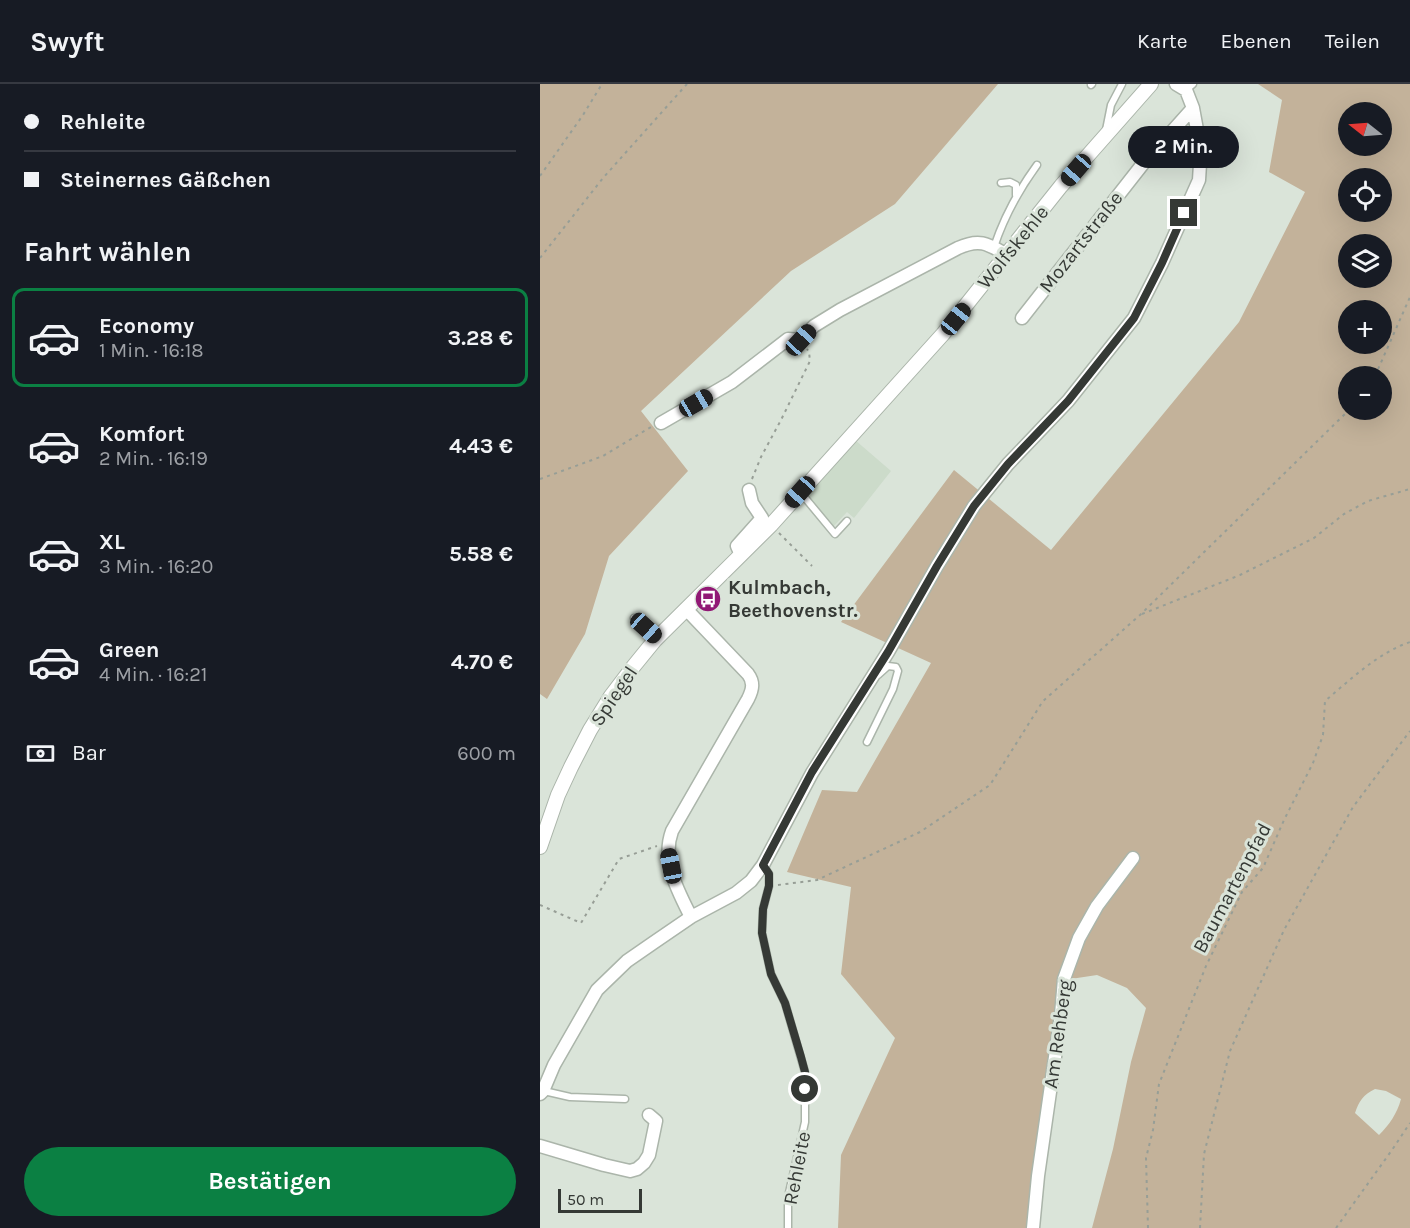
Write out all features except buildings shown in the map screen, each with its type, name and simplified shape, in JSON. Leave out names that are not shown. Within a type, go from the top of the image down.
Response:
[{"type":"street","name":"Wolfskehle","points":[[800,492],[943,334],[1061,186],[1151,84]]},
{"type":"street","points":[[542,1092],[554,1065],[597,990],[627,961],[691,917],[736,893],[751,881],[763,865],[812,772],[888,652],[974,506],[1008,464],[1068,401],[1134,318],[1162,263],[1199,180],[1200,146],[1193,108],[1185,86]]},
{"type":"street","name":"Mozartstraße","points":[[1022,318],[1142,165],[1193,108]]},
{"type":"street","points":[[661,423],[732,382],[788,339],[801,340],[814,326],[849,304],[969,243],[988,244],[1006,255]]},
{"type":"street","points":[[741,555],[737,546],[762,518],[752,503],[749,490]]},
{"type":"street","name":"Spiegel","points":[[540,847],[558,795],[571,767],[611,696],[657,638],[771,525],[800,492]]},
{"type":"street","points":[[686,609],[752,679],[753,685],[748,699],[672,831],[668,842],[674,882],[691,917]]},
{"type":"street","name":"Am Rehberg","points":[[1033,1228],[1064,979],[1078,938],[1097,906],[1133,858]]},
{"type":"street","points":[[540,1146],[604,1166],[630,1171],[644,1163],[648,1155],[656,1120],[650,1114]]},
{"type":"lane","points":[[1105,136],[1111,105],[1122,84]]},
{"type":"lane","points":[[994,247],[1015,199],[1037,165]]},
{"type":"lane","points":[[1001,183],[1010,182],[1016,185],[1015,199]]},
{"type":"lane","points":[[800,492],[836,534],[847,521]]},
{"type":"lane","points":[[634,618],[657,638]]},
{"type":"lane","points":[[867,742],[883,711],[898,671],[896,667],[888,666],[870,680]]},
{"type":"lane","name":"Rehleite","points":[[763,865],[769,874],[769,886],[763,909],[762,933],[771,974],[785,1003],[805,1072],[806,1122],[788,1197],[788,1228]]},
{"type":"lane","points":[[542,1092],[570,1097],[625,1099]]},
{"type":"path","points":[[540,176],[602,84]]},
{"type":"path","points":[[540,258],[603,178],[687,84]]},
{"type":"path","points":[[1379,366],[1410,297]]},
{"type":"path","points":[[749,490],[761,457],[810,361],[809,352]]},
{"type":"path","points":[[769,886],[818,880],[920,832],[990,785],[1043,701],[1140,615],[1339,420]]},
{"type":"path","points":[[540,479],[603,456],[661,423]]},
{"type":"path","points":[[1140,615],[1240,575],[1314,538],[1344,514],[1368,501],[1410,489]]},
{"type":"path","points":[[771,525],[812,566]]},
{"type":"path","name":"Baumartenpfad","points":[[1148,1228],[1146,1158],[1153,1130],[1159,1084],[1206,966],[1242,892],[1263,868],[1313,763],[1323,735],[1324,701],[1360,671],[1395,647],[1410,642]]},
{"type":"path","points":[[1200,1228],[1204,1154],[1230,1052],[1289,919],[1353,807],[1410,730]]},
{"type":"path","points":[[540,905],[581,923],[619,859],[668,842]]},
{"type":"path","points":[[1336,1228],[1410,1123]]},
{"type":"shaded area","points":[[540,84],[998,84],[895,204],[791,271],[641,411],[688,471],[609,556],[585,634],[547,699],[540,694]]},
{"type":"shaded area","points":[[1258,84],[1410,84],[1410,1228],[1092,1228],[1146,1008],[1127,988],[1097,975],[1064,980],[1033,1228],[838,1228],[841,1155],[895,1038],[841,974],[851,887],[787,872],[822,790],[857,792],[931,663],[841,622],[954,470],[1051,550],[1239,322],[1305,192],[1269,172],[1282,100]],"holes":[[[1375,1089],[1386,1091],[1401,1099],[1392,1119],[1379,1135],[1355,1113],[1364,1096]]]},
{"type":"shaded area","points":[[855,440],[891,471],[854,518],[847,512],[833,527],[815,507],[809,497],[810,492]]},
{"type":"place","name":"Kulmbach, Beethovenstr.","points":[[708,599]]},
{"type":"route","points":[[805,1089],[805,1072],[801,1057],[785,1003],[771,974],[762,933],[763,909],[769,886],[769,874],[763,865],[812,772],[888,652],[974,506],[1008,464],[1068,401],[1134,318],[1184,213]]}]
